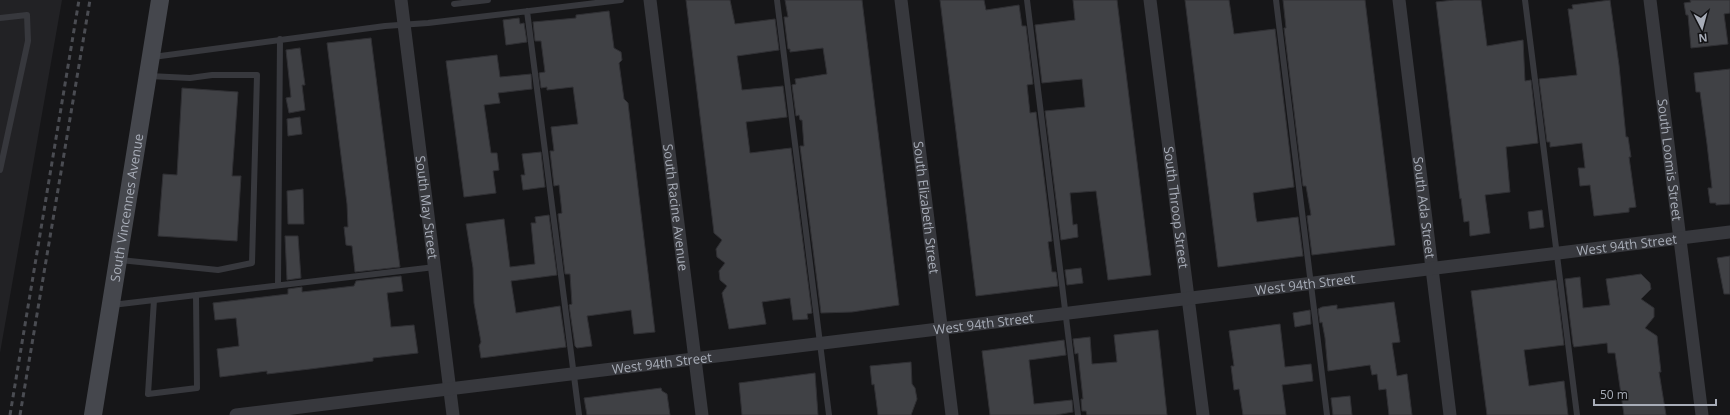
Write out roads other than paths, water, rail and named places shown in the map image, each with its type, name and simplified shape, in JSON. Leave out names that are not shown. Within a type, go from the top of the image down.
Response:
[{"type":"main road","name":"South Vincennes Avenue","points":[[93,415],[160,0]]},
{"type":"street","name":"South May Street","points":[[401,0],[453,415]]},
{"type":"street","name":"South Racine Avenue","points":[[650,0],[702,415]]},
{"type":"street","name":"South Elizabeth Street","points":[[901,0],[952,415]]},
{"type":"street","name":"South Throop Street","points":[[1150,0],[1202,415]]},
{"type":"street","name":"South Ada Street","points":[[1399,0],[1450,415]]},
{"type":"street","name":"South Loomis Street","points":[[1650,0],[1702,415]]},
{"type":"street","name":"West 94th Street","points":[[236,415],[1730,232]]},
{"type":"lane","points":[[454,4],[488,0]]},
{"type":"lane","points":[[150,57],[404,24],[621,0]]},
{"type":"lane","points":[[777,0],[829,415]]},
{"type":"lane","points":[[1027,0],[1078,415]]},
{"type":"lane","points":[[1276,0],[1327,415]]},
{"type":"lane","points":[[1525,0],[1577,415]]},
{"type":"lane","points":[[527,11],[579,415]]},
{"type":"lane","points":[[0,18],[27,15],[28,41],[0,170]]},
{"type":"lane","points":[[278,285],[280,40]]},
{"type":"lane","points":[[118,260],[218,270],[252,262],[257,75],[212,75],[190,78],[147,76]]},
{"type":"lane","points":[[111,305],[435,267]]},
{"type":"lane","points":[[154,300],[148,394],[197,388],[196,295]]},
{"type":"railway","points":[[10,415],[79,0]]},
{"type":"railway","points":[[20,415],[90,0]]}]
